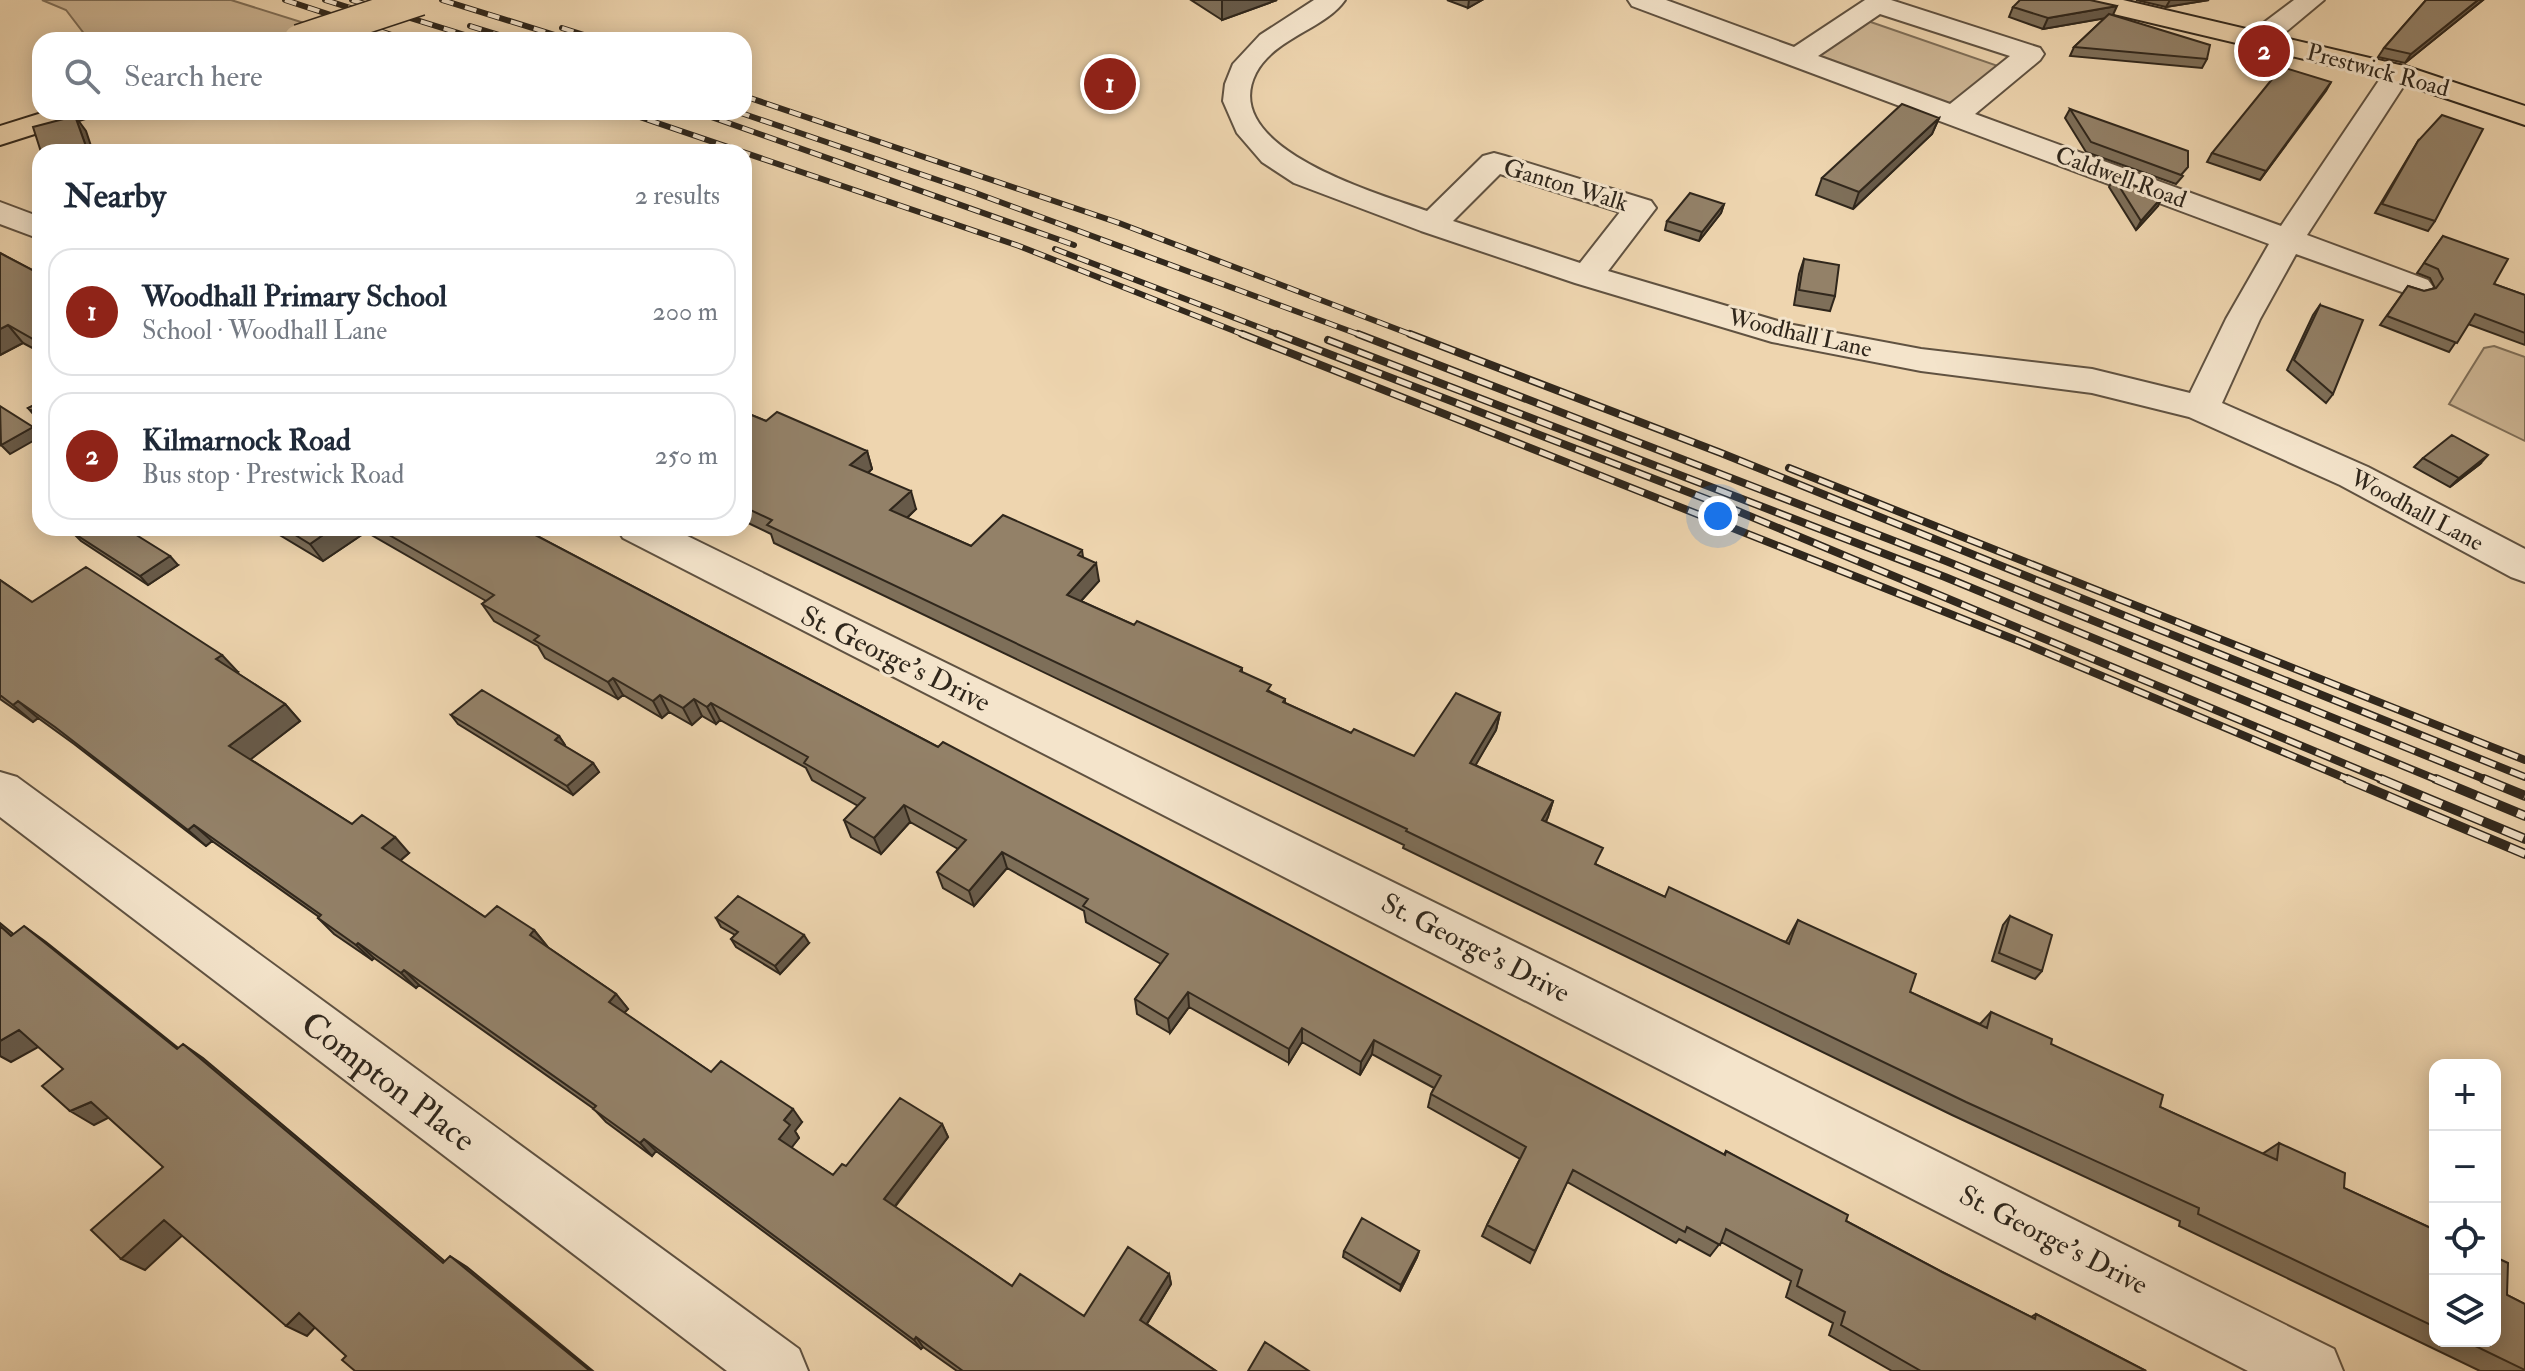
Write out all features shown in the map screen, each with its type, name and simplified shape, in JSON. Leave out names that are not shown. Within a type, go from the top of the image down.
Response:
[{"type":"main road","points":[[323,32],[420,0]]},
{"type":"main road","name":"Prestwick Road","points":[[2089,0],[2398,73],[2525,116]]},
{"type":"main road","points":[[0,136],[50,120]]},
{"type":"street","name":"Woodhall Lane","points":[[1332,0],[1270,41],[1250,62],[1239,84],[1237,101],[1241,115],[1259,143],[1305,176],[1432,224],[1587,276],[1784,334],[1921,360],[2092,381],[2201,408],[2354,476],[2525,567]]},
{"type":"street","name":"Caldwell Road","points":[[1641,0],[2416,287]]},
{"type":"street","points":[[2260,39],[2311,0]]},
{"type":"street","points":[[1797,58],[1877,4],[2030,54],[1954,116]]},
{"type":"street","points":[[2201,408],[2243,319],[2289,238],[2398,73]]},
{"type":"street","name":"Ganton Walk","points":[[1432,224],[1494,162],[1640,208],[1587,276]]},
{"type":"street","points":[[0,212],[32,226]]},
{"type":"street","name":"St. George's Drive","points":[[653,536],[2312,1371]]},
{"type":"street","name":"Compton Place","points":[[5,803],[777,1371]]},
{"type":"shaded area","points":[[42,0],[231,0],[317,27],[301,32],[83,32],[66,10]]},
{"type":"shaded area","points":[[1862,19],[1998,66],[1948,105],[1809,55]]},
{"type":"shaded area","points":[[2494,346],[2525,357],[2525,441],[2449,404],[2484,348]]},
{"type":"building","points":[[2020,0],[2090,0],[2117,6],[2048,18],[2013,7]]},
{"type":"building","points":[[2426,0],[2478,0],[2411,54],[2384,48]]},
{"type":"building","points":[[2109,14],[2210,45],[2207,59],[2074,47]]},
{"type":"building","points":[[2282,67],[2331,82],[2266,171],[2212,153]]},
{"type":"building","points":[[1902,104],[1939,118],[1859,192],[1822,178]]},
{"type":"building","points":[[2070,109],[2188,151],[2188,167],[2181,175],[2091,142]]},
{"type":"building","points":[[2442,115],[2483,129],[2435,221],[2382,204],[2418,141]]},
{"type":"building","points":[[60,120],[76,120],[85,144],[38,144],[33,127]]},
{"type":"building","points":[[2114,178],[2163,196],[2141,221]]},
{"type":"building","points":[[1690,193],[1724,204],[1702,232],[1667,221]]},
{"type":"building","points":[[2443,236],[2508,259],[2494,284],[2525,295],[2525,333],[2475,314],[2457,343],[2387,316],[2408,286],[2424,291],[2436,288],[2443,279],[2438,269],[2424,263]]},
{"type":"building","points":[[0,253],[32,270],[32,338],[8,325],[0,329]]},
{"type":"building","points":[[1804,259],[1839,265],[1835,296],[1799,290]]},
{"type":"building","points":[[2320,305],[2363,320],[2333,394],[2294,360]]},
{"type":"building","points":[[0,406],[32,426],[1,445]]},
{"type":"building","points":[[777,412],[867,451],[850,465],[911,491],[890,510],[971,546],[1003,515],[1082,550],[1078,555],[1096,563],[1067,595],[1134,625],[1137,621],[1242,668],[1240,671],[1271,685],[1267,691],[1285,699],[1283,702],[1351,733],[1354,729],[1414,756],[1456,693],[1500,713],[1470,763],[1553,801],[1542,820],[1603,848],[1595,864],[1665,897],[1669,887],[1789,944],[1798,920],[1916,974],[1910,992],[1987,1028],[1991,1012],[2052,1039],[2051,1044],[2163,1095],[2160,1107],[2277,1160],[2279,1143],[2345,1173],[2344,1188],[2429,1227],[2429,1324],[2198,1214],[2199,1208],[1966,1102],[1407,829],[767,525],[772,520],[752,511],[752,415],[766,421]]},
{"type":"building","points":[[2452,435],[2488,455],[2459,478],[2423,458]]},
{"type":"building","points":[[78,536],[138,536],[170,556],[140,576]]},
{"type":"building","points":[[297,536],[322,536],[310,544]]},
{"type":"building","points":[[391,536],[537,536],[938,747],[943,742],[1725,1155],[1726,1151],[1848,1215],[1846,1221],[1942,1272],[2035,1319],[2036,1314],[2146,1371],[1921,1371],[1841,1325],[1845,1312],[1797,1286],[1802,1270],[1726,1229],[1720,1245],[1687,1227],[1685,1232],[1573,1170],[1535,1251],[1487,1225],[1526,1147],[1431,1094],[1441,1076],[1374,1040],[1361,1062],[1302,1028],[1289,1049],[1188,992],[1168,1019],[1135,999],[1168,954],[1083,906],[1088,899],[1002,852],[969,891],[937,872],[966,840],[904,805],[874,838],[844,820],[865,798],[804,763],[808,757],[711,703],[707,707],[694,699],[683,708],[660,695],[653,701],[613,678],[608,682],[534,640],[539,636],[482,604],[494,595]]},
{"type":"building","points":[[86,567],[222,655],[216,659],[285,704],[229,746],[352,824],[362,815],[395,837],[382,848],[485,917],[497,906],[534,930],[530,935],[616,994],[609,1002],[711,1072],[721,1061],[793,1109],[784,1120],[790,1125],[779,1139],[833,1175],[842,1164],[846,1166],[900,1098],[942,1124],[884,1199],[1012,1286],[1020,1274],[1084,1316],[1128,1247],[1169,1274],[1140,1320],[1216,1371],[963,1371],[916,1337],[914,1340],[644,1139],[640,1143],[593,1109],[596,1106],[404,970],[401,973],[358,943],[356,945],[318,918],[321,915],[194,825],[188,830],[55,727],[18,701],[13,705],[0,695],[0,580],[32,602]]},
{"type":"building","points":[[482,690],[559,736],[555,740],[593,763],[567,786],[451,715]]},
{"type":"building","points":[[738,896],[804,935],[775,966],[731,939],[738,932],[716,918]]},
{"type":"building","points":[[2010,916],[2052,935],[2042,971],[1999,953]]},
{"type":"building","points":[[0,926],[11,936],[24,926],[177,1049],[183,1044],[443,1263],[450,1256],[590,1371],[355,1371],[342,1360],[346,1356],[299,1313],[286,1326],[164,1220],[121,1259],[91,1230],[163,1167],[91,1102],[70,1111],[42,1086],[63,1069],[19,1030],[0,1041]]},
{"type":"building","points":[[1362,1218],[1419,1251],[1401,1285],[1344,1251]]},
{"type":"building","points":[[2501,1260],[2508,1263],[2507,1295],[2525,1304],[2525,1370],[2477,1347],[2501,1347]]},
{"type":"building","points":[[1265,1342],[1309,1371],[1248,1371]]},
{"type":"railway","points":[[285,0],[383,32]]},
{"type":"railway","points":[[325,0],[363,12]]},
{"type":"railway","points":[[352,0],[455,32]]},
{"type":"railway","points":[[442,0],[545,32]]},
{"type":"railway","points":[[470,26],[489,32]]},
{"type":"railway","points":[[562,28],[575,32]]},
{"type":"railway","points":[[752,99],[1119,223],[1415,336]]},
{"type":"railway","points":[[752,117],[973,192],[1363,336]]},
{"type":"railway","points":[[649,120],[719,144]]},
{"type":"railway","points":[[720,120],[1074,245]]},
{"type":"railway","points":[[752,155],[1019,246],[1247,336]]},
{"type":"railway","points":[[1055,249],[1282,336]]},
{"type":"railway","points":[[1242,334],[2021,642],[2352,781]]},
{"type":"railway","points":[[1277,334],[1735,510],[2386,781]]},
{"type":"railway","points":[[1358,334],[1946,561],[2489,781]]},
{"type":"railway","points":[[1410,334],[1721,453],[2525,777]]},
{"type":"railway","points":[[1328,340],[1945,577],[2440,781]]},
{"type":"railway","points":[[1789,468],[2525,760]]},
{"type":"railway","points":[[2347,779],[2525,854]]},
{"type":"railway","points":[[2381,779],[2525,839]]},
{"type":"railway","points":[[2436,779],[2525,816]]},
{"type":"railway","points":[[2484,779],[2525,796]]},
{"type":"place","name":"Kilmarnock Road","points":[[2264,51]]},
{"type":"place","name":"Woodhall Primary School","points":[[1110,84]]}]
